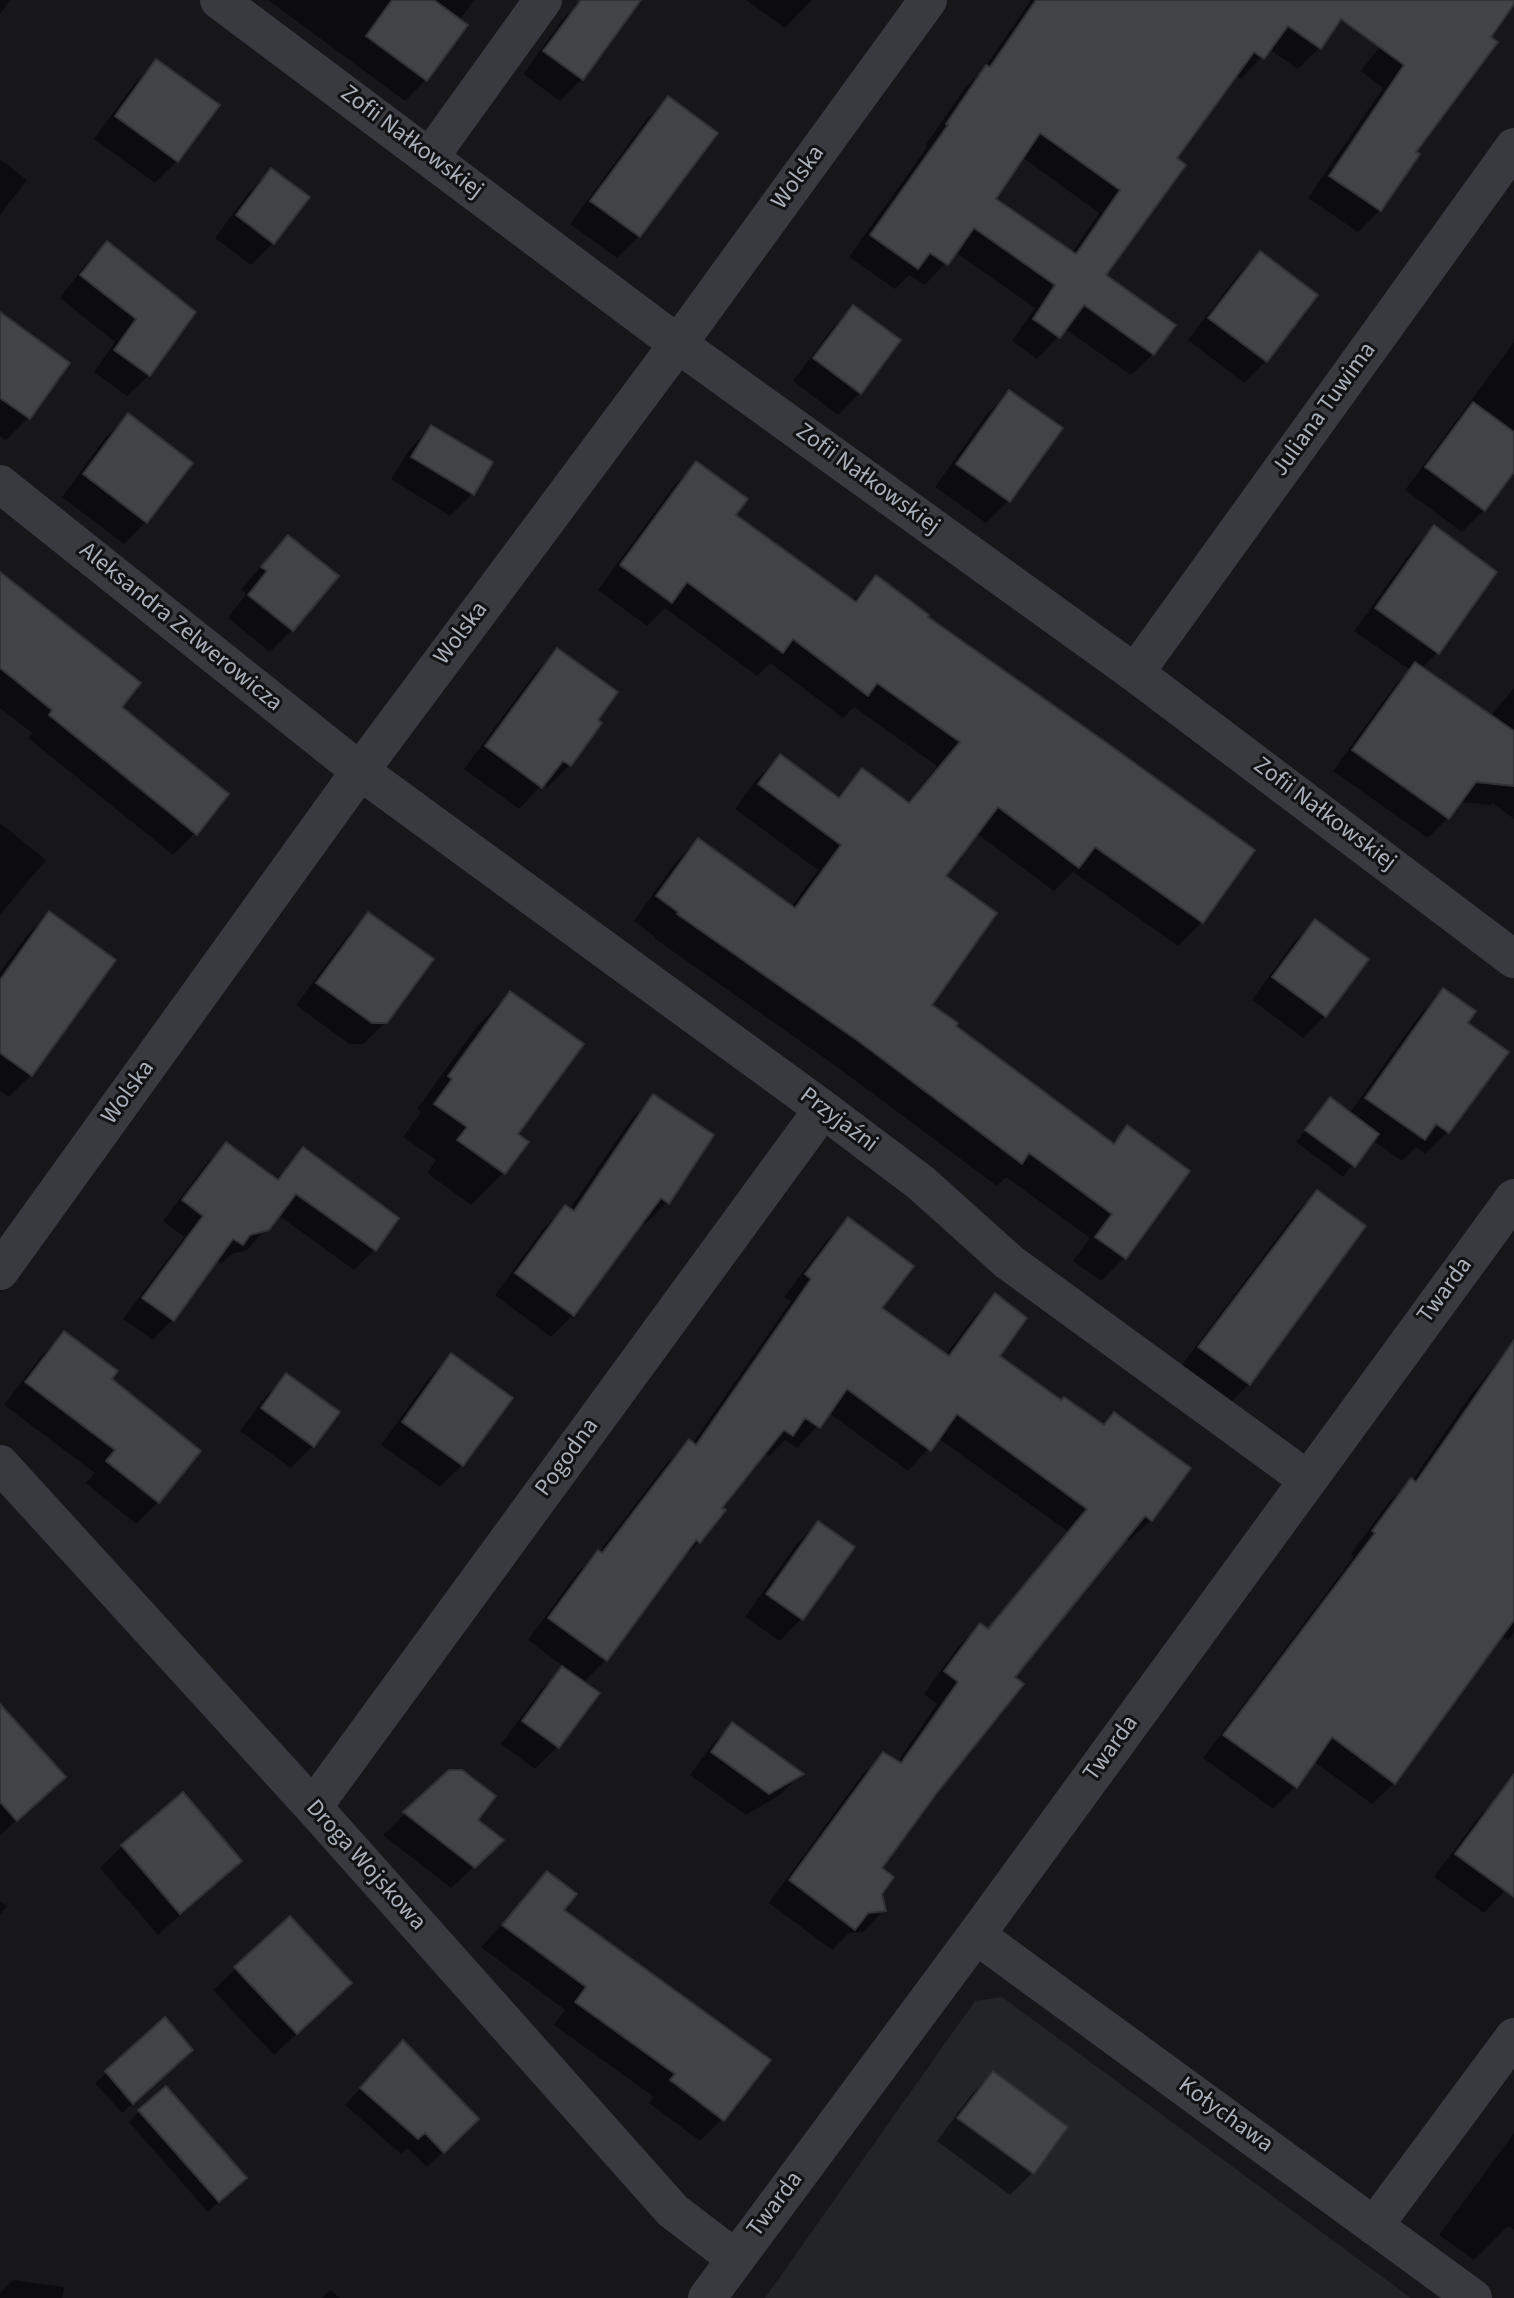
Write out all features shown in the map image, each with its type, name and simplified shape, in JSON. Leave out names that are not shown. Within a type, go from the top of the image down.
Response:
[{"type":"street","name":"Zofii Nałkowskiej","points":[[219,0],[678,344],[1135,673],[1514,959]]},
{"type":"street","points":[[429,157],[543,0]]},
{"type":"street","name":"Wolska","points":[[0,1271],[360,771],[678,344],[928,0]]},
{"type":"street","name":"Juliana Tuwima","points":[[1135,673],[1514,147]]},
{"type":"street","name":"Aleksandra Zelwerowicza","points":[[0,484],[360,771]]},
{"type":"street","name":"Przyjaźni","points":[[360,771],[921,1183],[1009,1262],[1308,1480]]},
{"type":"street","name":"Pogodna","points":[[313,1807],[822,1109]]},
{"type":"street","name":"Twarda","points":[[708,2298],[1514,1198]]},
{"type":"street","name":"Droga Wojskowa","points":[[0,1464],[313,1807],[673,2211],[736,2259]]},
{"type":"street","name":"Kołychawa","points":[[976,1935],[1473,2298]]},
{"type":"street","points":[[1374,2226],[1514,2036]]},
{"type":"shaded area","points":[[1002,1997],[1411,2298],[765,2298],[975,2001]]},
{"type":"building","points":[[392,0],[434,0],[468,25],[427,81],[366,36]]},
{"type":"building","points":[[581,0],[641,0],[583,80],[543,51]]},
{"type":"building","points":[[1036,0],[1514,0],[1514,4],[1491,37],[1498,42],[1416,152],[1420,154],[1381,211],[1329,176],[1404,65],[1341,19],[1321,49],[1288,26],[1264,59],[1254,52],[1177,158],[1186,165],[1106,275],[1176,325],[1154,355],[1084,305],[1060,338],[1033,319],[1055,285],[974,228],[948,265],[930,253],[918,269],[870,235],[948,125],[946,124],[986,65],[990,67]],"holes":[[[1040,133],[1120,190],[1076,254],[996,199]]]},
{"type":"building","points":[[156,59],[220,105],[178,162],[115,116]]},
{"type":"building","points":[[668,96],[718,133],[640,237],[590,201]]},
{"type":"building","points":[[271,168],[310,197],[274,244],[236,215]]},
{"type":"building","points":[[107,241],[196,312],[150,376],[114,350],[136,319],[80,275]]},
{"type":"building","points":[[1260,251],[1318,295],[1267,362],[1208,318]]},
{"type":"building","points":[[853,305],[901,340],[861,394],[813,358]]},
{"type":"building","points":[[0,312],[70,363],[30,419],[0,398]]},
{"type":"building","points":[[1009,390],[1063,428],[1010,502],[956,464]]},
{"type":"building","points":[[1473,402],[1514,432],[1514,472],[1485,511],[1425,467]]},
{"type":"building","points":[[128,413],[193,463],[147,523],[83,474]]},
{"type":"building","points":[[431,425],[493,462],[474,495],[411,457]]},
{"type":"building","points":[[696,461],[748,499],[736,515],[856,602],[876,575],[929,615],[928,617],[1255,850],[1203,923],[1095,847],[1079,868],[998,807],[946,876],[997,913],[932,1005],[958,1023],[956,1026],[1114,1144],[1127,1125],[1190,1171],[1126,1259],[1095,1237],[1112,1214],[1029,1153],[1022,1164],[861,1043],[677,914],[678,912],[656,896],[698,838],[795,908],[841,845],[758,784],[780,754],[839,798],[862,768],[909,803],[960,742],[877,683],[868,696],[793,639],[783,653],[687,582],[672,603],[620,565]]},
{"type":"building","points":[[1434,525],[1497,572],[1439,654],[1375,608]]},
{"type":"building","points":[[288,535],[339,576],[293,631],[248,595],[267,571],[261,567]]},
{"type":"building","points":[[0,572],[141,683],[122,707],[229,794],[197,835],[49,715],[52,710],[0,668]]},
{"type":"building","points":[[557,648],[618,692],[598,720],[602,723],[571,766],[563,761],[542,788],[485,746]]},
{"type":"building","points":[[1415,662],[1514,731],[1514,786],[1476,782],[1449,819],[1352,750]]},
{"type":"building","points":[[49,911],[116,960],[32,1076],[0,1053],[0,980]]},
{"type":"building","points":[[368,912],[434,959],[387,1023],[372,1023],[316,983]]},
{"type":"building","points":[[1315,919],[1369,959],[1326,1017],[1272,977]]},
{"type":"building","points":[[1443,988],[1476,1011],[1468,1023],[1509,1052],[1449,1133],[1436,1124],[1425,1140],[1365,1098]]},
{"type":"building","points":[[510,991],[584,1044],[518,1134],[529,1142],[505,1174],[457,1140],[467,1127],[434,1104],[452,1079],[448,1076]]},
{"type":"building","points":[[653,1094],[714,1135],[669,1204],[661,1198],[574,1316],[515,1273],[565,1205],[574,1211]]},
{"type":"building","points":[[1330,1097],[1379,1134],[1355,1167],[1305,1130]]},
{"type":"building","points":[[226,1142],[278,1180],[303,1147],[399,1218],[376,1251],[296,1194],[269,1230],[250,1235],[243,1245],[233,1239],[174,1321],[142,1298],[203,1216],[182,1200]]},
{"type":"building","points":[[1317,1190],[1366,1226],[1250,1385],[1198,1347]]},
{"type":"building","points":[[848,1217],[914,1266],[882,1308],[949,1356],[995,1293],[1027,1318],[1000,1356],[1061,1400],[1064,1397],[1104,1425],[1114,1412],[1191,1468],[1152,1521],[1145,1516],[1015,1677],[1024,1684],[936,1794],[882,1868],[894,1877],[882,1894],[886,1911],[868,1913],[855,1930],[789,1880],[883,1752],[901,1763],[958,1682],[944,1671],[980,1623],[988,1629],[1087,1509],[957,1414],[931,1451],[847,1389],[820,1428],[805,1418],[793,1436],[784,1430],[722,1508],[726,1510],[700,1543],[696,1540],[607,1661],[548,1618],[598,1550],[602,1553],[689,1439],[696,1445],[811,1279],[805,1274]]},
{"type":"building","points":[[64,1331],[118,1371],[112,1379],[201,1451],[159,1503],[106,1461],[115,1450],[25,1382]]},
{"type":"building","points":[[1514,1340],[1514,1620],[1395,1784],[1332,1737],[1297,1788],[1223,1735],[1375,1533],[1372,1531],[1411,1478],[1416,1482]]},
{"type":"building","points":[[451,1353],[513,1398],[463,1466],[402,1422]]},
{"type":"building","points":[[286,1373],[340,1412],[314,1447],[261,1408]]},
{"type":"building","points":[[818,1521],[855,1547],[803,1620],[766,1594]]},
{"type":"building","points":[[562,1666],[600,1693],[559,1748],[522,1721]]},
{"type":"building","points":[[0,1704],[66,1777],[17,1821],[0,1802]]},
{"type":"building","points":[[732,1722],[804,1774],[769,1794],[711,1752]]},
{"type":"building","points":[[449,1770],[462,1770],[496,1796],[478,1820],[504,1840],[475,1868],[403,1812]]},
{"type":"building","points":[[1514,1774],[1514,1897],[1455,1854]]},
{"type":"building","points":[[183,1792],[242,1861],[180,1914],[121,1845]]},
{"type":"building","points":[[547,1871],[577,1894],[564,1910],[771,2060],[724,2121],[670,2080],[675,2074],[575,2002],[586,1987],[502,1925]]},
{"type":"building","points":[[290,1916],[352,1983],[297,2034],[234,1967]]},
{"type":"building","points":[[165,2017],[193,2050],[133,2104],[105,2071]]},
{"type":"building","points":[[403,2040],[479,2119],[444,2153],[425,2133],[418,2139],[360,2088]]},
{"type":"building","points":[[993,2071],[1068,2127],[1034,2174],[957,2118]]},
{"type":"building","points":[[166,2086],[247,2178],[219,2202],[138,2110]]}]
